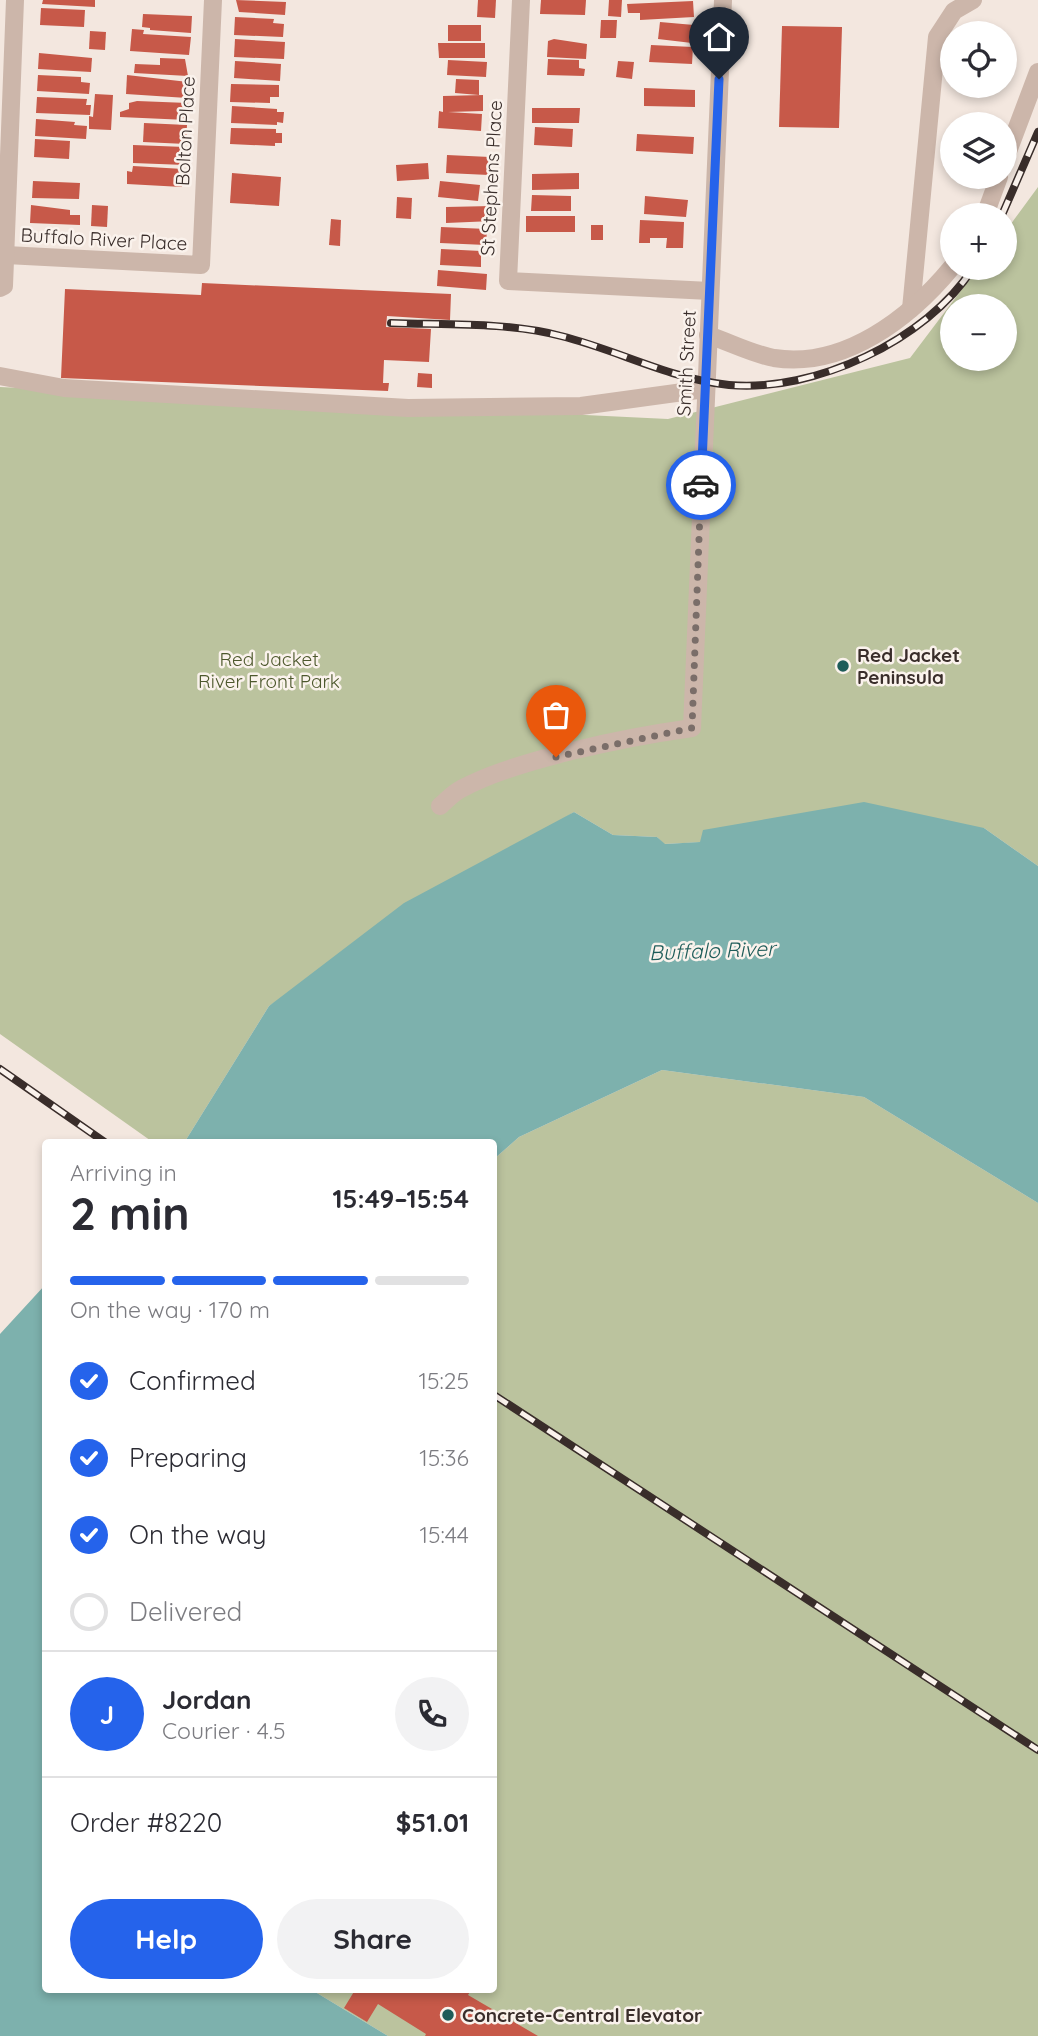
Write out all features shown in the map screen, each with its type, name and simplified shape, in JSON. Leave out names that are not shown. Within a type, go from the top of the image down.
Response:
[{"type":"street","points":[[0,288],[4,286],[6,255],[15,0]]},
{"type":"street","name":"Bolton Place","points":[[201,265],[213,0]]},
{"type":"street","name":"St Stephens Place","points":[[521,0],[508,281],[710,292]]},
{"type":"street","name":"Smith Street","points":[[440,806],[459,790],[503,773],[556,757],[692,728],[723,0]]},
{"type":"street","points":[[911,309],[937,37],[954,11],[973,0]]},
{"type":"street","points":[[1017,128],[1038,72]]},
{"type":"street","name":"Buffalo River Place","points":[[6,255],[201,265]]},
{"type":"street","points":[[708,335],[772,358],[813,360],[875,336],[930,294],[941,280]]},
{"type":"street","points":[[0,376],[64,388],[408,408],[581,406],[705,389]]},
{"type":"green space","name":"Red Jacket River Front Park","points":[[1038,187],[1038,866],[984,828],[664,844],[657,837],[613,835],[574,812],[269,1006],[186,1139],[148,1139],[0,1034],[0,387],[668,419],[910,358],[940,318],[940,371],[1017,371],[1017,294],[958,294],[969,280],[1017,280],[1017,216]]},
{"type":"green space","points":[[662,1070],[864,1097],[1038,1203],[1038,2036],[388,2036],[317,1993],[497,1993],[497,1156],[519,1137]]},
{"type":"water","name":"Buffalo River","points":[[864,802],[984,828],[1038,866],[1038,1203],[864,1097],[662,1070],[519,1137],[497,1156],[497,1139],[186,1139],[269,1006],[404,903],[574,812],[613,835],[657,837],[665,844],[700,842],[703,830]]},
{"type":"water","points":[[42,1288],[42,1993],[317,1993],[388,2036],[0,2036],[0,1334]]},
{"type":"building","points":[[43,0],[95,0],[95,7],[42,4]]},
{"type":"building","points":[[236,0],[286,2],[285,15],[239,12]]},
{"type":"building","points":[[478,0],[496,0],[495,18],[477,17]]},
{"type":"building","points":[[541,0],[586,0],[585,15],[540,14]]},
{"type":"building","points":[[609,0],[622,0],[621,17],[608,16]]},
{"type":"building","points":[[693,1],[694,17],[640,20],[640,13],[628,13],[627,4]]},
{"type":"building","points":[[41,8],[85,10],[84,27],[40,25]]},
{"type":"building","points":[[143,14],[192,16],[191,33],[142,27]]},
{"type":"building","points":[[235,17],[274,19],[273,23],[284,24],[283,37],[234,35]]},
{"type":"building","points":[[601,20],[617,20],[616,38],[600,38]]},
{"type":"building","points":[[660,22],[694,25],[692,43],[658,39]]},
{"type":"building","points":[[448,25],[481,25],[481,41],[448,41]]},
{"type":"building","points":[[782,26],[842,27],[839,128],[779,127]]},
{"type":"building","points":[[132,29],[144,30],[143,34],[191,37],[189,55],[130,51]]},
{"type":"building","points":[[90,31],[106,32],[105,50],[89,49]]},
{"type":"building","points":[[235,39],[285,42],[284,59],[234,57]]},
{"type":"building","points":[[554,39],[587,44],[586,59],[547,57],[548,41]]},
{"type":"building","points":[[438,43],[485,43],[485,58],[439,58]]},
{"type":"building","points":[[651,45],[693,47],[692,64],[649,62]]},
{"type":"building","points":[[39,53],[92,58],[91,72],[38,69]]},
{"type":"building","points":[[160,58],[185,59],[188,76],[134,73],[135,64],[160,65]]},
{"type":"building","points":[[548,59],[579,60],[579,68],[585,69],[584,76],[547,75]]},
{"type":"building","points":[[448,60],[487,62],[486,77],[447,75]]},
{"type":"building","points":[[235,61],[281,64],[280,81],[234,78]]},
{"type":"building","points":[[618,61],[634,62],[632,79],[616,77]]},
{"type":"building","points":[[38,75],[81,77],[81,82],[90,83],[89,94],[37,91]]},
{"type":"building","points":[[127,75],[188,82],[187,98],[126,94]]},
{"type":"building","points":[[456,79],[479,80],[479,95],[455,93]]},
{"type":"building","points":[[231,84],[279,85],[279,97],[270,97],[270,103],[230,102]]},
{"type":"building","points":[[644,88],[695,90],[695,107],[644,106]]},
{"type":"building","points":[[95,94],[113,95],[111,130],[89,129],[89,116],[93,117]]},
{"type":"building","points":[[483,95],[483,111],[448,112],[482,114],[481,131],[438,128],[439,111],[443,112],[443,96]]},
{"type":"building","points":[[37,97],[87,99],[86,105],[91,105],[90,115],[36,113]]},
{"type":"building","points":[[129,103],[188,103],[187,120],[120,117],[120,112],[129,109]]},
{"type":"building","points":[[232,106],[277,109],[277,112],[284,112],[283,123],[231,123]]},
{"type":"building","points":[[532,108],[580,108],[579,123],[532,123]]},
{"type":"building","points":[[36,119],[75,122],[74,125],[87,126],[86,139],[35,136]]},
{"type":"building","points":[[144,123],[187,125],[186,144],[143,142]]},
{"type":"building","points":[[535,127],[573,129],[572,147],[534,145]]},
{"type":"building","points":[[231,128],[276,129],[276,133],[282,133],[282,143],[275,143],[275,146],[230,144]]},
{"type":"building","points":[[637,134],[694,137],[693,154],[636,151]]},
{"type":"building","points":[[35,139],[70,141],[69,159],[34,157]]},
{"type":"building","points":[[133,145],[185,147],[185,165],[133,163]]},
{"type":"building","points":[[447,155],[490,157],[489,175],[446,173]]},
{"type":"building","points":[[428,163],[429,179],[397,181],[396,165]]},
{"type":"building","points":[[133,166],[183,169],[182,187],[127,184],[127,171],[132,172]]},
{"type":"building","points":[[232,173],[281,177],[279,206],[230,203]]},
{"type":"building","points":[[579,173],[579,189],[532,190],[532,174]]},
{"type":"building","points":[[33,181],[80,183],[79,199],[32,198]]},
{"type":"building","points":[[440,181],[480,185],[478,201],[438,197]]},
{"type":"building","points":[[532,195],[571,196],[571,211],[531,211]]},
{"type":"building","points":[[645,196],[688,200],[686,217],[644,214]]},
{"type":"building","points":[[397,197],[412,198],[411,219],[396,218]]},
{"type":"building","points":[[31,205],[70,210],[70,215],[80,215],[80,225],[30,223]]},
{"type":"building","points":[[92,205],[108,206],[107,227],[91,226]]},
{"type":"building","points":[[492,206],[493,221],[446,223],[446,207]]},
{"type":"building","points":[[526,216],[575,216],[575,232],[526,232]]},
{"type":"building","points":[[331,219],[341,220],[340,246],[329,245]]},
{"type":"building","points":[[640,220],[684,222],[683,248],[666,248],[667,238],[650,238],[650,243],[639,243]]},
{"type":"building","points":[[591,225],[603,225],[603,240],[591,240]]},
{"type":"building","points":[[441,227],[487,229],[486,245],[440,243]]},
{"type":"building","points":[[441,249],[481,251],[481,267],[440,265]]},
{"type":"building","points":[[438,270],[487,274],[486,290],[437,286]]},
{"type":"building","points":[[202,283],[451,294],[450,320],[387,316],[386,327],[431,329],[429,362],[384,360],[383,383],[389,383],[388,391],[61,378],[65,289],[201,295]]},
{"type":"building","points":[[418,373],[432,374],[432,388],[417,387]]},
{"type":"building","name":"Concrete-Central Elevator","points":[[353,1993],[469,1993],[468,1995],[538,2036],[425,2036],[426,2034],[378,2004],[367,2022],[344,2008]]},
{"type":"railway","points":[[1007,203],[1038,132]]},
{"type":"railway","points":[[391,323],[520,328],[582,342],[665,371],[707,382],[762,385],[797,380],[866,356],[898,339],[927,318],[964,280]]},
{"type":"railway","points":[[0,1069],[100,1139]]},
{"type":"railway","points":[[497,1397],[1038,1750]]},
{"type":"way so far","points":[[556,757],[692,728],[701,485]]},
{"type":"place","name":"Red Jacket Peninsula","points":[[843,666]]},
{"type":"place","name":"Concrete-Central Elevator","points":[[448,2015]]},
{"type":"route","points":[[701,485],[719,79]]}]
